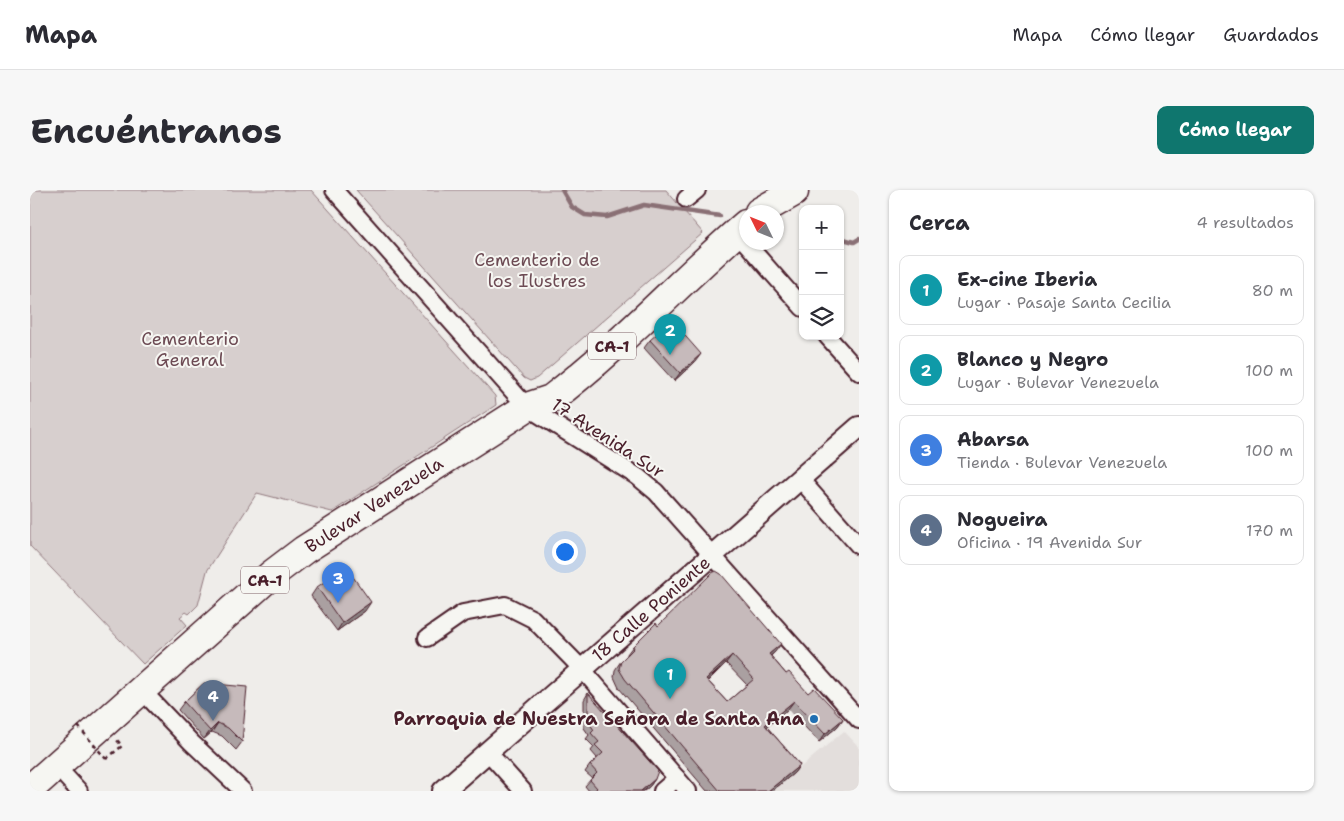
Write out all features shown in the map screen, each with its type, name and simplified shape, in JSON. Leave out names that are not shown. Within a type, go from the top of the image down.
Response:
[{"type":"highway","points":[[771,205],[795,191]]},
{"type":"highway","points":[[783,205],[795,191]]},
{"type":"highway","name":"Bulevar Venezuela","points":[[65,786],[152,700],[268,597],[315,560],[539,407],[674,292],[710,255],[739,240]]},
{"type":"highway","name":"Bulevar Venezuela","points":[[30,789],[282,566],[539,407]]},
{"type":"street","name":"17 Avenida Sur","points":[[334,190],[539,407],[647,484],[859,720]]},
{"type":"street","points":[[757,250],[799,303]]},
{"type":"street","points":[[831,340],[859,372]]},
{"type":"street","name":"18 Calle Poniente","points":[[443,791],[859,427]]},
{"type":"street","points":[[800,478],[859,546]]},
{"type":"street","points":[[427,638],[463,613],[505,606],[533,619],[582,669],[688,791]]},
{"type":"street","points":[[152,700],[192,743],[244,791]]},
{"type":"street","points":[[488,752],[524,791]]},
{"type":"street","points":[[662,791],[677,778]]},
{"type":"path","points":[[78,726],[106,759],[122,746]]},
{"type":"shaded area","points":[[844,731],[859,747],[859,791],[772,791]]},
{"type":"green space","name":"Cementerio General","points":[[30,190],[311,190],[495,396],[496,405],[332,512],[257,493],[207,571],[198,605],[189,614],[186,612],[180,617],[187,625],[143,664],[30,546]]},
{"type":"green space","name":"Cementerio de los Ilustres","points":[[356,190],[666,190],[703,233],[537,378],[530,381],[524,378]]},
{"type":"building","points":[[672,321],[701,354],[680,373],[650,340]]},
{"type":"building","points":[[346,567],[371,602],[342,623],[317,587]]},
{"type":"building","points":[[716,571],[721,574],[781,644],[769,654],[786,674],[789,672],[808,693],[814,688],[843,719],[825,734],[794,701],[765,725],[800,765],[768,791],[720,791],[625,679],[619,669],[621,661],[634,648],[633,646],[656,623],[658,626]],"holes":[[[732,655],[754,679],[727,702],[706,679]]]},
{"type":"building","points":[[204,683],[247,687],[242,742],[228,728],[218,723],[210,731],[184,702]]},
{"type":"building","points":[[588,693],[658,771],[655,779],[641,791],[594,791],[597,788],[590,780],[597,773],[590,765],[603,753],[595,745],[599,742],[591,733],[594,730],[588,721]]},
{"type":"waterway","points":[[562,190],[572,207],[585,215],[607,217],[644,205],[720,216]]},
{"type":"waterway","points":[[844,239],[854,242],[859,239]]},
{"type":"place","name":"Blanco y Negro","points":[[670,355]]},
{"type":"place","name":"Abarsa","points":[[338,603]]},
{"type":"place","name":"Ex-cine Iberia","points":[[670,699]]},
{"type":"place","name":"Parroquia de Nuestra Señora de Santa Ana","points":[[814,719]]},
{"type":"place","name":"Nogueira","points":[[213,721]]}]
